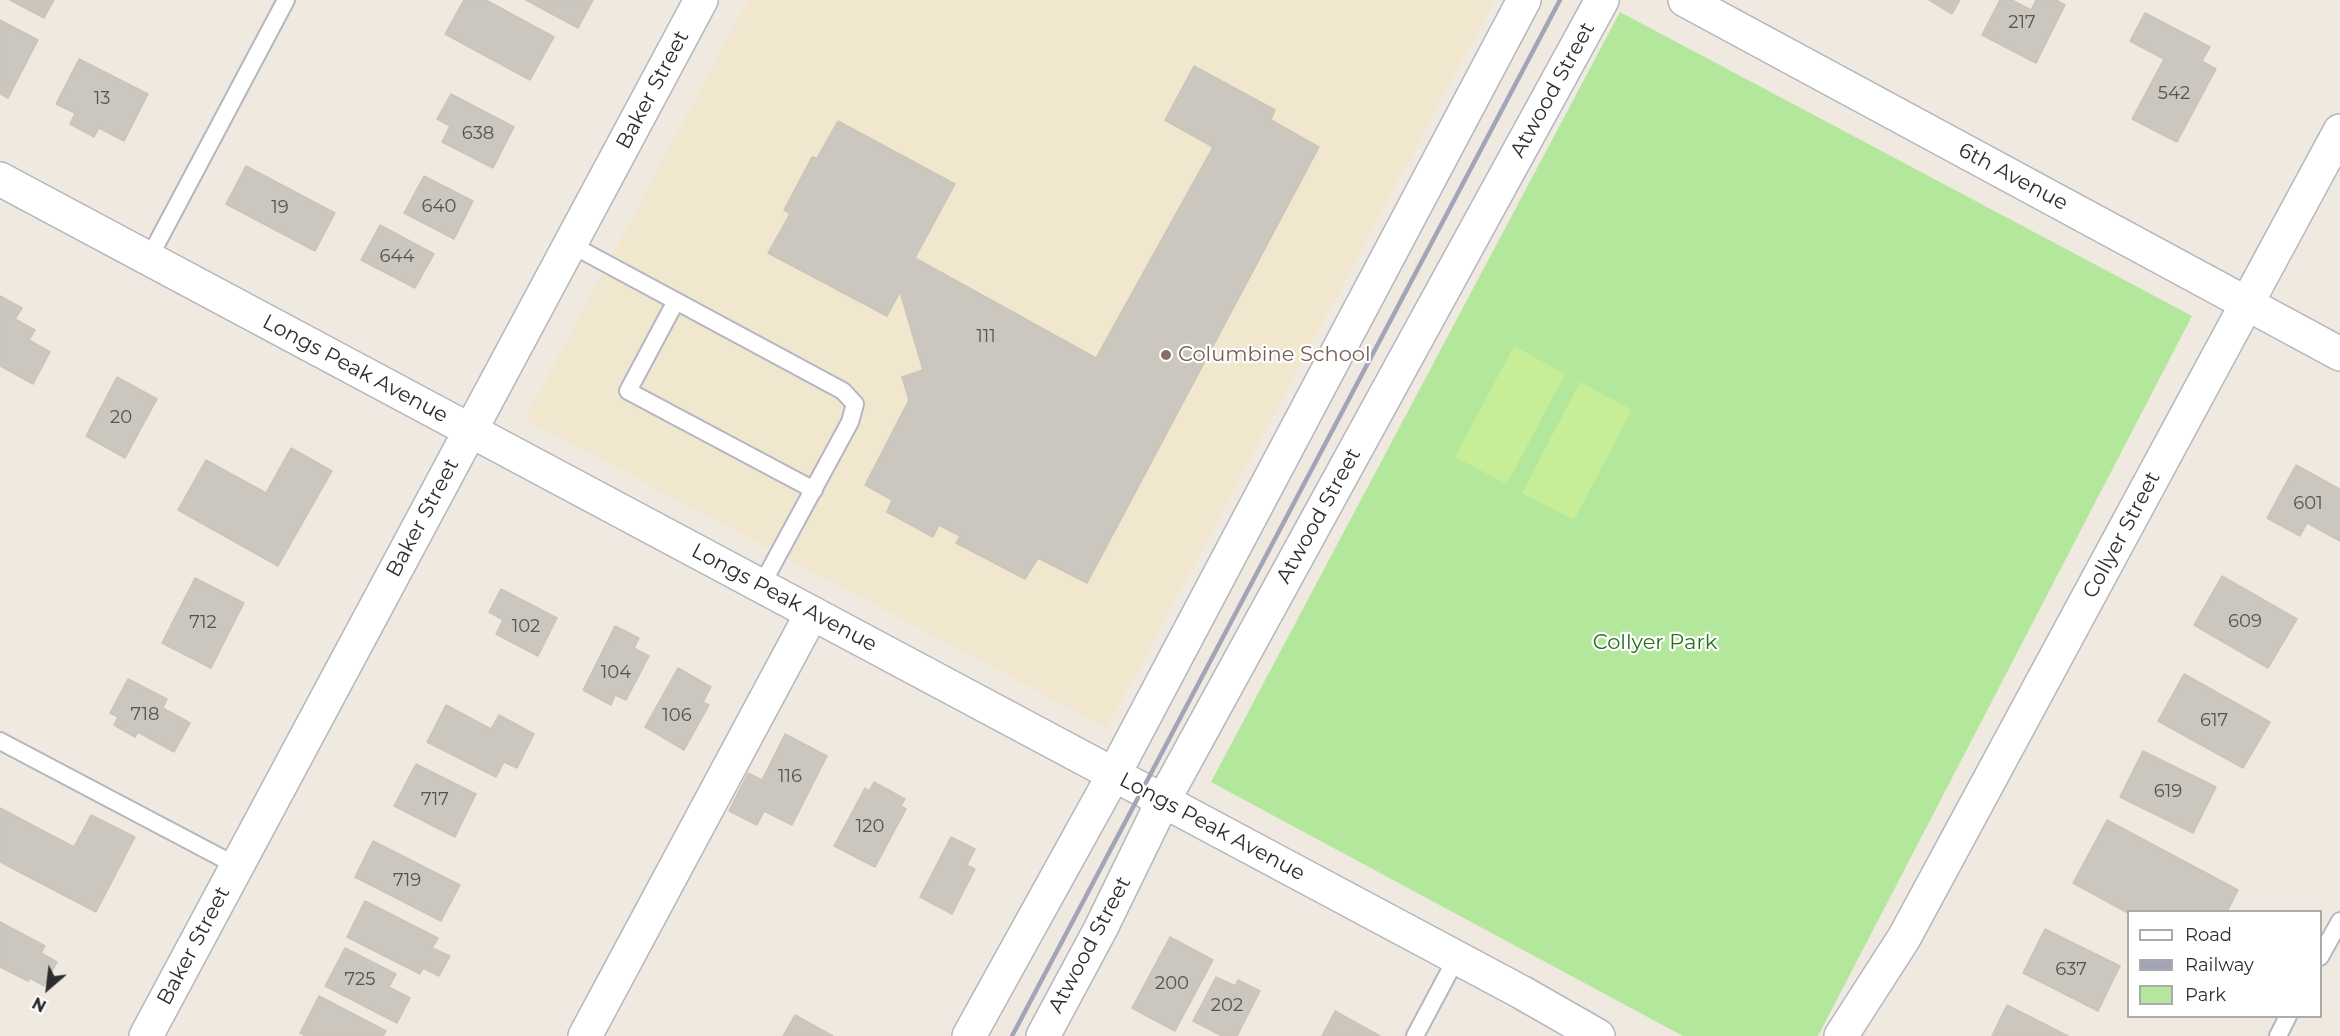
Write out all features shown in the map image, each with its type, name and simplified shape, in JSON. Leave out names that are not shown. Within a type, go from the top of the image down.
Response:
[{"type":"street","name":"Baker Street","points":[[146,1036],[701,0]]},
{"type":"street","points":[[969,1036],[1114,774],[1524,0]]},
{"type":"street","name":"Atwood Street","points":[[1042,1036],[1100,930],[1163,801],[1602,0]]},
{"type":"street","name":"6th Avenue","points":[[1685,0],[2340,354]]},
{"type":"street","name":"Collyer Street","points":[[1841,1036],[1904,938],[2340,131]]},
{"type":"street","name":"Longs Peak Avenue","points":[[0,179],[1456,957],[1598,1036]]},
{"type":"street","points":[[585,1036],[812,613]]},
{"type":"street","name":"Collyer Street","points":[[1861,1036],[1904,938]]},
{"type":"street","name":"Longs Peak Avenue","points":[[1567,1017],[1608,1036]]},
{"type":"lane","points":[[149,258],[286,0]]},
{"type":"lane","points":[[570,244],[843,392],[855,404],[850,422],[761,586]]},
{"type":"lane","points":[[676,302],[628,391],[814,490]]},
{"type":"lane","points":[[0,741],[237,866]]},
{"type":"lane","points":[[2322,953],[2340,921]]},
{"type":"lane","points":[[1415,1036],[1456,957]]},
{"type":"lane","points":[[2278,1036],[2288,1018]]},
{"type":"shaded area","points":[[748,0],[1494,0],[1107,728],[525,419]]},
{"type":"green space","name":"Collyer Park","points":[[1620,12],[2192,316],[1818,1036],[1683,1036],[1211,782]]},
{"type":"green space","points":[[1514,346],[1565,374],[1507,484],[1455,457]]},
{"type":"green space","points":[[1580,382],[1632,410],[1574,520],[1522,493]]},
{"type":"building","points":[[10,0],[54,0],[44,18]]},
{"type":"building","points":[[464,0],[486,0],[554,37],[530,80],[445,34]]},
{"type":"building","points":[[526,0],[593,0],[578,28]]},
{"type":"building","points":[[1929,0],[1960,0],[1952,14]]},
{"type":"building","points":[[2000,0],[2012,0],[2031,10],[2036,0],[2056,0],[2065,5],[2036,63],[1982,35]]},
{"type":"building","points":[[2145,13],[2210,47],[2202,61],[2216,69],[2177,142],[2132,119],[2164,59],[2130,41]]},
{"type":"building","points":[[0,20],[38,40],[8,98],[0,94]]},
{"type":"building","points":[[79,59],[148,94],[124,141],[99,128],[94,137],[70,124],[75,113],[56,104]]},
{"type":"building","points":[[1194,66],[1275,110],[1271,120],[1319,147],[1087,583],[1038,558],[1025,579],[956,543],[960,536],[939,525],[933,537],[887,512],[892,500],[865,485],[909,400],[902,377],[923,370],[900,292],[887,316],[768,253],[790,214],[784,210],[812,157],[817,158],[838,121],[955,184],[915,258],[1096,358],[1213,147],[1165,120]]},
{"type":"building","points":[[451,94],[514,127],[493,168],[442,142],[450,126],[437,119]]},
{"type":"building","points":[[246,166],[335,213],[315,251],[226,204]]},
{"type":"building","points":[[424,176],[473,201],[454,239],[404,213]]},
{"type":"building","points":[[380,225],[434,254],[415,288],[361,260]]},
{"type":"building","points":[[0,296],[22,308],[15,319],[35,330],[29,340],[50,352],[33,384],[0,366]]},
{"type":"building","points":[[117,377],[157,399],[125,458],[86,436]]},
{"type":"building","points":[[291,448],[332,471],[278,566],[178,510],[206,460],[266,493]]},
{"type":"building","points":[[2296,465],[2340,489],[2340,541],[2307,523],[2300,536],[2267,518]]},
{"type":"building","points":[[2222,576],[2297,619],[2268,668],[2194,625]]},
{"type":"building","points":[[195,578],[244,603],[211,668],[162,643]]},
{"type":"building","points":[[501,589],[557,618],[538,656],[496,634],[503,620],[489,612]]},
{"type":"building","points":[[615,626],[639,638],[634,648],[649,656],[626,700],[615,695],[611,705],[583,690]]},
{"type":"building","points":[[678,668],[711,687],[703,702],[709,705],[684,750],[645,727]]},
{"type":"building","points":[[2184,674],[2270,722],[2243,768],[2158,721]]},
{"type":"building","points":[[128,679],[167,699],[163,708],[190,723],[174,752],[138,732],[135,737],[114,725],[118,717],[110,713]]},
{"type":"building","points":[[446,705],[491,729],[499,715],[534,734],[517,768],[504,762],[496,777],[427,742]]},
{"type":"building","points":[[785,734],[827,756],[792,825],[764,811],[757,825],[729,811],[748,773],[762,780]]},
{"type":"building","points":[[2143,751],[2216,787],[2193,833],[2120,797]]},
{"type":"building","points":[[416,764],[476,794],[455,837],[394,806]]},
{"type":"building","points":[[874,782],[905,799],[901,806],[906,809],[875,867],[834,846],[865,788],[869,791]]},
{"type":"building","points":[[0,808],[74,847],[91,815],[135,837],[96,912],[0,862]]},
{"type":"building","points":[[2107,820],[2238,890],[2228,910],[2127,910],[2127,912],[2073,883]]},
{"type":"building","points":[[951,837],[975,849],[967,865],[975,869],[952,914],[920,897]]},
{"type":"building","points":[[373,841],[460,885],[441,921],[355,877]]},
{"type":"building","points":[[365,901],[438,938],[432,948],[450,956],[439,976],[423,968],[420,974],[347,937]]},
{"type":"building","points":[[0,922],[45,946],[41,953],[57,962],[44,986],[0,967]]},
{"type":"building","points":[[2045,929],[2120,966],[2098,1011],[2023,973]]},
{"type":"building","points":[[1170,937],[1213,960],[1175,1031],[1132,1008]]},
{"type":"building","points":[[345,948],[396,974],[389,987],[410,998],[397,1023],[325,986]]},
{"type":"building","points":[[1216,977],[1235,986],[1238,980],[1260,991],[1237,1036],[1222,1036],[1193,1021]]},
{"type":"building","points":[[319,996],[386,1031],[383,1036],[305,1036],[300,1033]]},
{"type":"building","points":[[2007,1005],[2068,1036],[1992,1036]]},
{"type":"building","points":[[1335,1011],[1380,1036],[1322,1036]]},
{"type":"building","points":[[795,1015],[833,1036],[783,1036]]},
{"type":"railway","points":[[1012,1036],[1560,0]]},
{"type":"place","name":"Columbine School","points":[[1166,355]]}]
